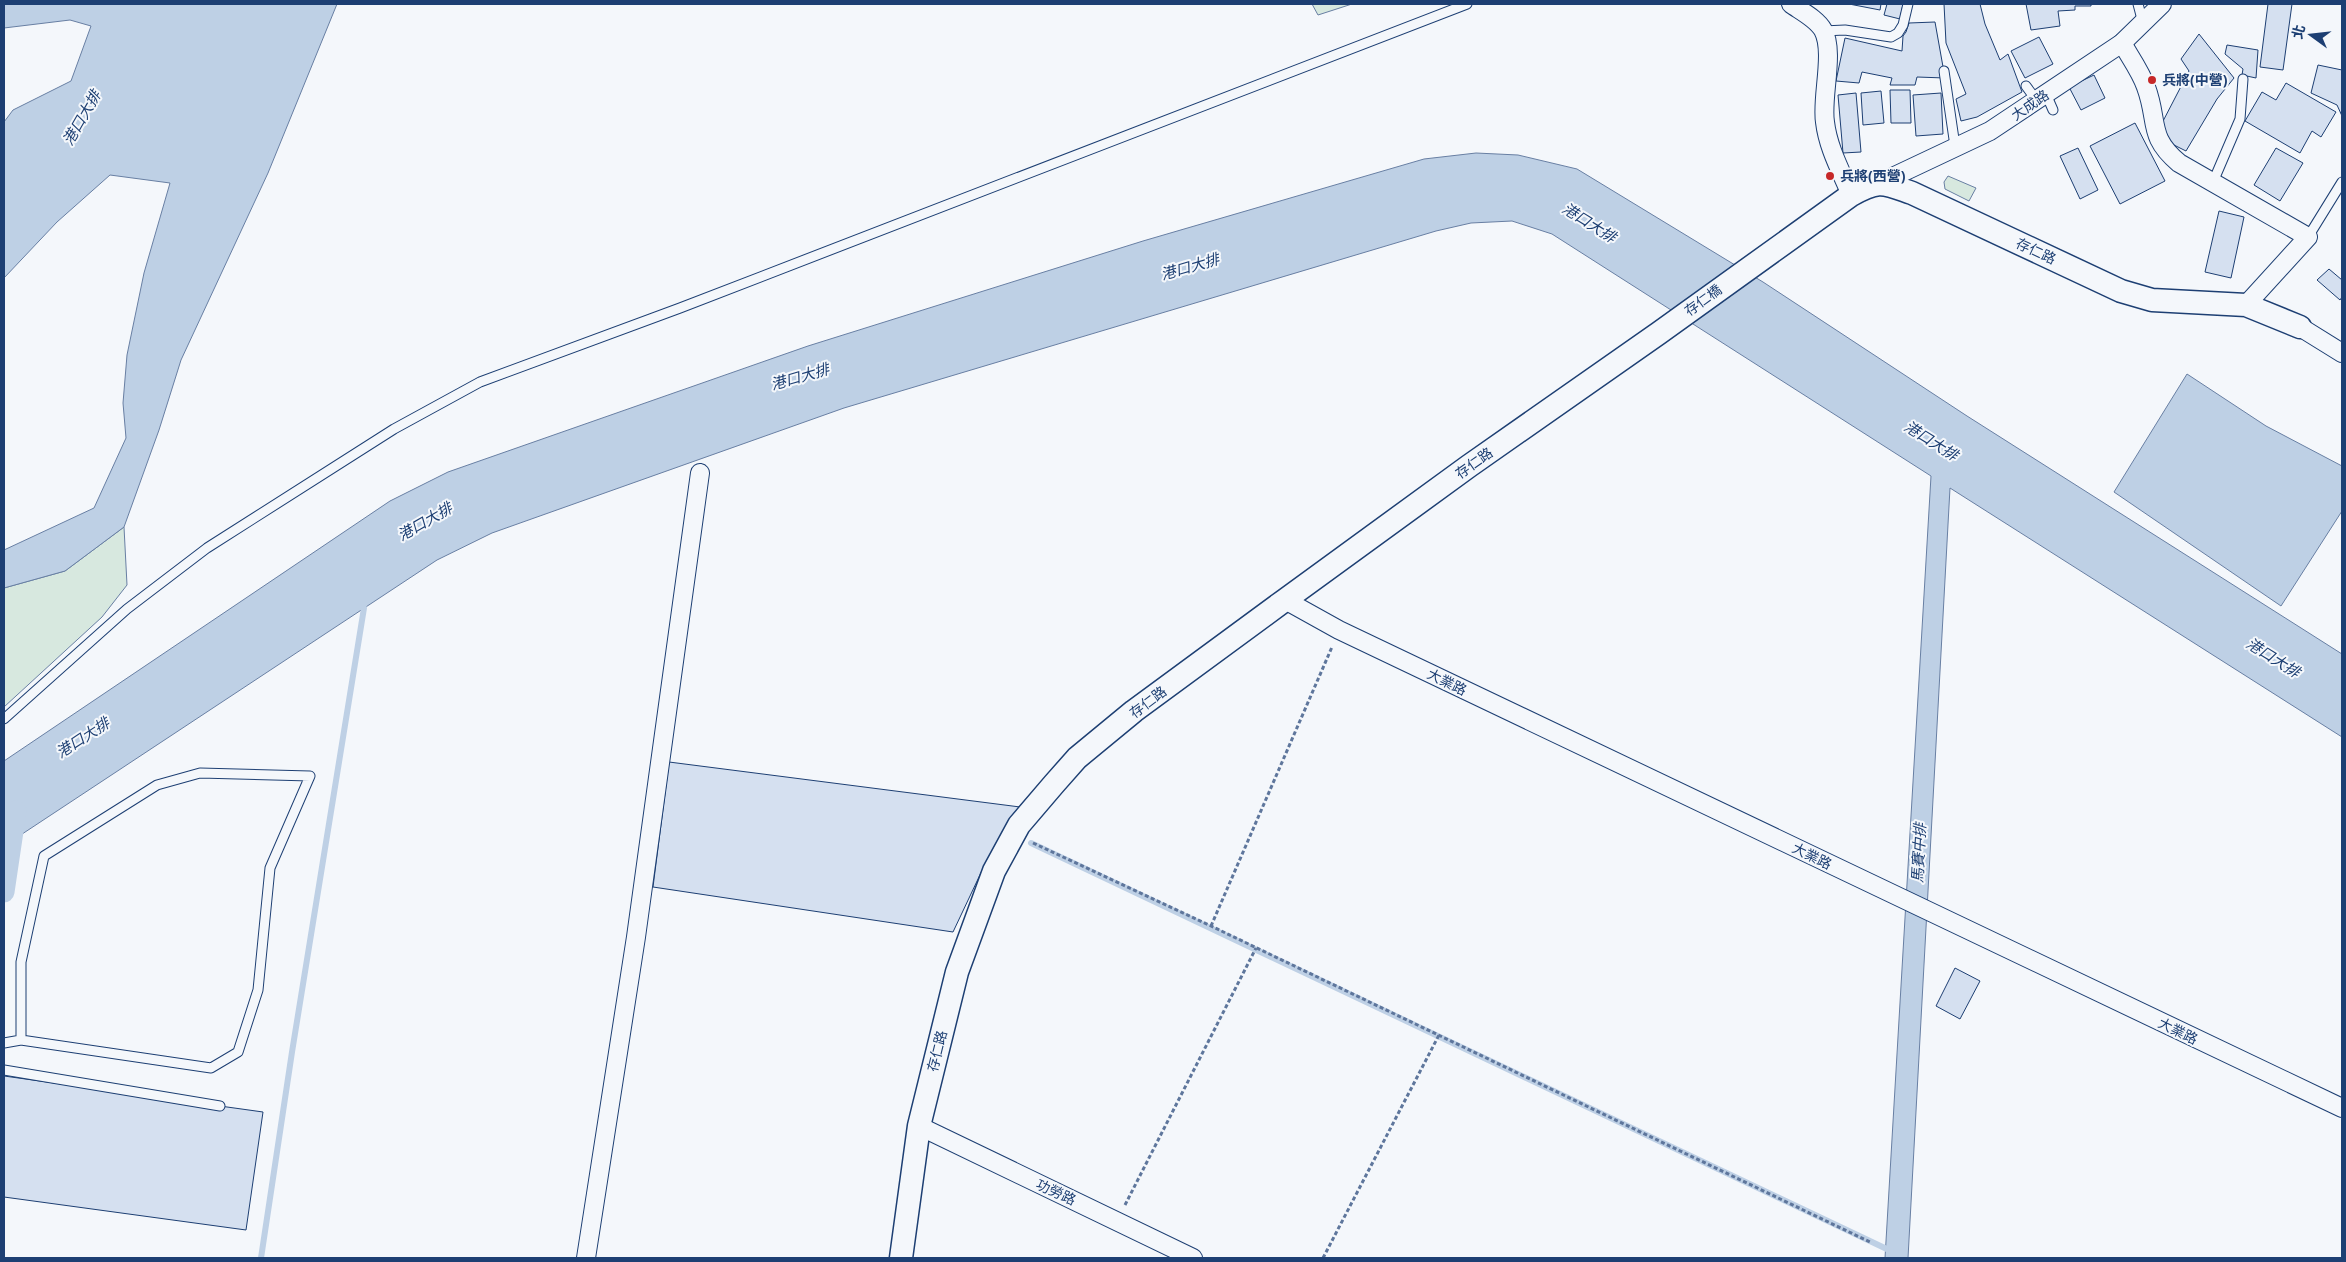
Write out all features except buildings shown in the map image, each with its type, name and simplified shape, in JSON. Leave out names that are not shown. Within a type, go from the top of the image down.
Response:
[{"type":"street","points":[[1791,4],[1812,18],[1823,31],[1827,63],[1824,120],[1828,140],[1851,195],[1868,186],[1882,182]]},
{"type":"street","name":"大成路","points":[[1882,182],[1990,131],[2122,43],[2162,4]]},
{"type":"street","points":[[2122,43],[2145,85],[2150,99],[2157,137],[2164,151],[2179,163],[2308,237],[2246,304]]},
{"type":"street","name":"存仁路","points":[[1882,182],[1912,193],[2121,291],[2152,300],[2246,304],[2300,327],[2342,354]]},
{"type":"street","name":"存仁橋","points":[[1659,333],[1851,195]]},
{"type":"street","name":"存仁路","points":[[901,1258],[919,1126],[957,972],[994,872],[1019,825],[1077,758],[1134,711],[1461,472],[1659,333]]},
{"type":"street","points":[[586,1258],[636,937],[700,472]]},
{"type":"street","name":"大業路","points":[[1285,600],[1339,630],[2342,1108]]},
{"type":"street","name":"功勞路","points":[[919,1126],[1193,1258]]},
{"type":"lane","points":[[4,719],[126,609],[207,548],[394,429],[480,382],[680,308],[1467,4]]},
{"type":"lane","points":[[1823,31],[1845,30],[1891,37],[1898,33],[1903,25],[1908,4]]},
{"type":"lane","points":[[2138,4],[2143,24]]},
{"type":"lane","points":[[1944,71],[1955,146]]},
{"type":"lane","points":[[2213,182],[2240,119],[2243,78]]},
{"type":"lane","points":[[2026,86],[2041,97],[2053,110]]},
{"type":"lane","points":[[2308,237],[2342,182]]},
{"type":"lane","points":[[4,1043],[20,1040],[211,1068],[238,1052],[258,990],[270,868],[310,776],[200,773],[157,784],[44,856],[21,962],[20,1040]]},
{"type":"lane","points":[[4,1070],[220,1106]]},
{"type":"path","points":[[1211,926],[1339,630]]},
{"type":"path","points":[[1033,843],[1211,926],[1870,1242]]},
{"type":"path","points":[[1117,1221],[1256,948]]},
{"type":"path","points":[[1324,1258],[1439,1035]]},
{"type":"shaded area","points":[[1312,4],[1352,4],[1318,15]]},
{"type":"shaded area","points":[[1948,176],[1976,188],[1969,201],[1945,189],[1944,182]]},
{"type":"shaded area","points":[[124,527],[127,585],[102,617],[4,707],[4,588],[65,571]]},
{"type":"water","name":"港口大排","points":[[4,4],[337,4],[268,173],[181,360],[159,430],[124,527],[65,571],[4,588],[4,550],[94,508],[126,438],[123,403],[127,355],[144,273],[170,183],[110,175],[57,222],[4,278],[4,122],[13,110],[71,81],[91,26],[70,20],[4,28]]},
{"type":"water","points":[[1476,153],[1518,155],[1577,169],[1763,282],[1967,416],[2342,654],[2342,737],[1950,488],[1908,1258],[1885,1258],[1931,476],[1552,234],[1512,221],[1471,223],[1436,231],[844,408],[492,533],[437,560],[4,846],[4,761],[390,501],[448,472],[808,346],[1143,241],[1424,159]]},
{"type":"water","points":[[2187,374],[2266,426],[2342,466],[2342,511],[2281,606],[2114,492]]},
{"type":"waterway","points":[[261,1258],[292,1052],[364,608]]},
{"type":"waterway","points":[[4,892],[16,811]]},
{"type":"waterway","points":[[1031,843],[1891,1251]]},
{"type":"place","name":"兵將(中營)","points":[[2152,80]]},
{"type":"place","name":"兵將(西營)","points":[[1830,176]]},
{"type":"water label","name":"馬賽中排","points":[[1919,853]]}]
